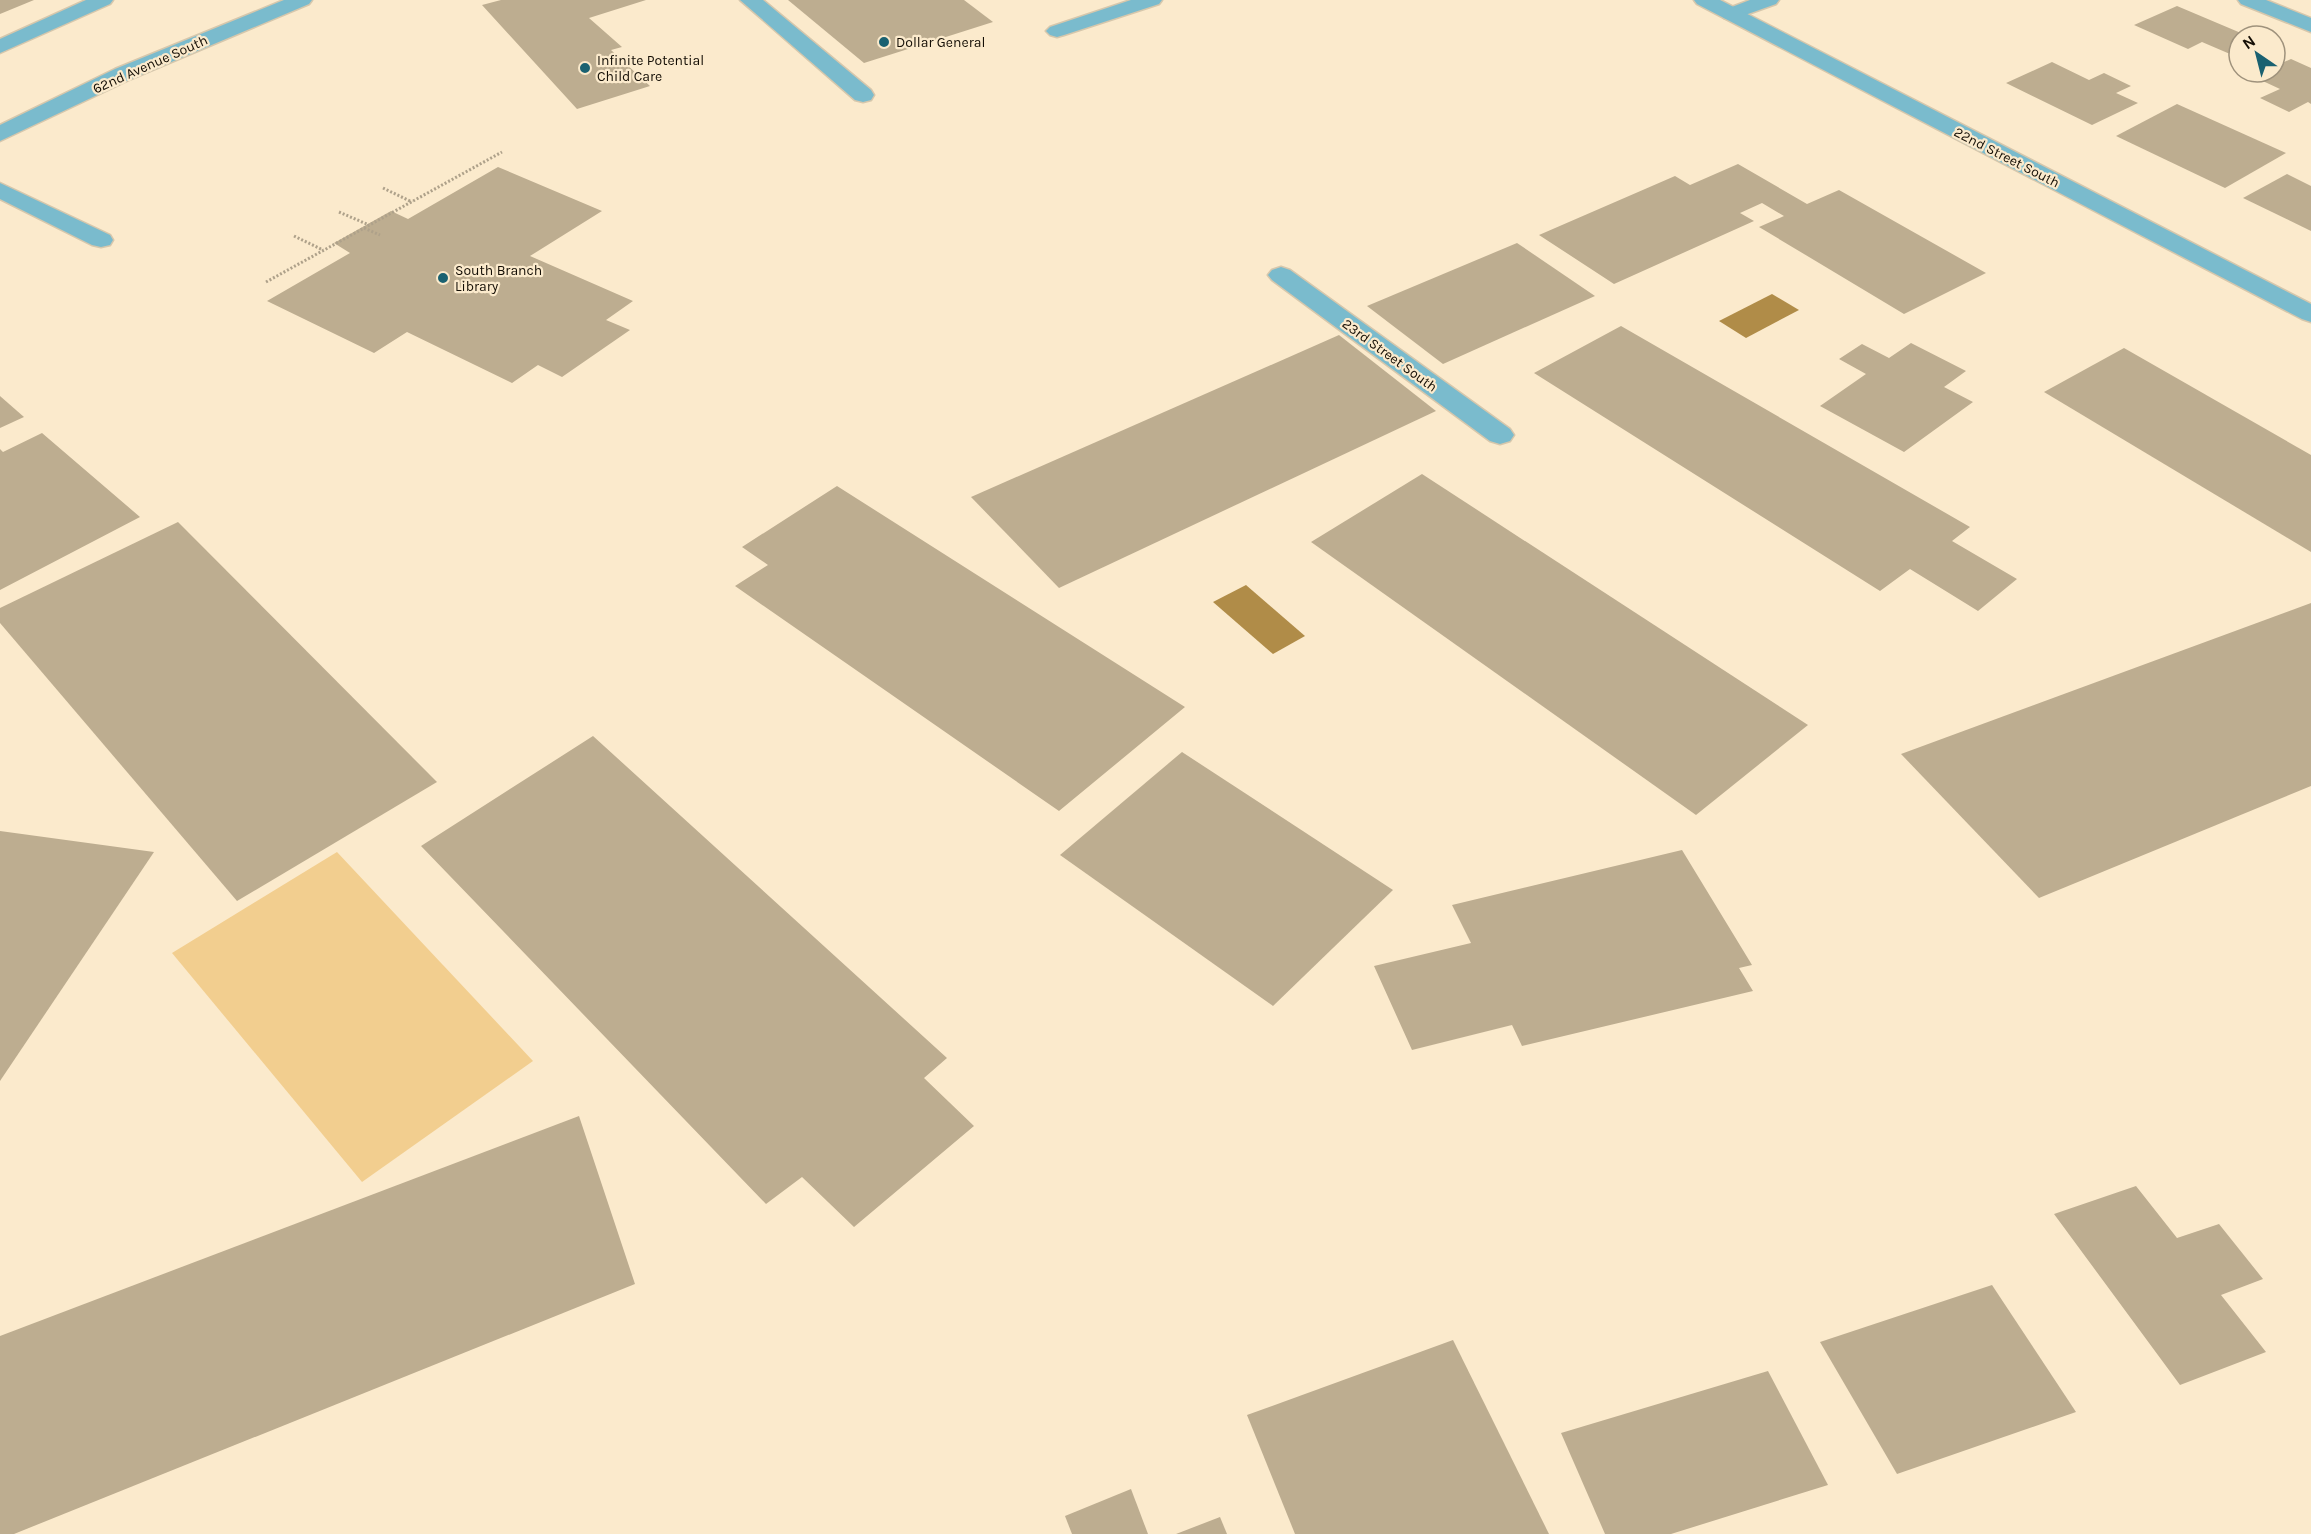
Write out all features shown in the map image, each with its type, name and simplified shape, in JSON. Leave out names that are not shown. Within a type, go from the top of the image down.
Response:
[{"type":"street","points":[[0,47],[104,0]]},
{"type":"street","name":"62nd Avenue South","points":[[0,134],[123,74],[302,0]]},
{"type":"street","points":[[750,0],[863,95]]},
{"type":"street","points":[[1057,31],[1152,0]]},
{"type":"street","name":"22nd Street South","points":[[1704,0],[2311,314]]},
{"type":"street","points":[[1731,14],[1769,0]]},
{"type":"street","points":[[2248,0],[2311,26]]},
{"type":"street","points":[[0,190],[101,240]]},
{"type":"street","name":"23rd Street South","points":[[1281,275],[1500,435]]},
{"type":"path","points":[[266,282],[502,152]]},
{"type":"path","points":[[383,188],[412,202]]},
{"type":"path","points":[[339,212],[369,225]]},
{"type":"path","points":[[364,228],[380,235]]},
{"type":"path","points":[[294,236],[323,250]]},
{"type":"shaded area","points":[[1772,294],[1799,310],[1746,338],[1719,321]]},
{"type":"shaded area","points":[[1246,585],[1305,636],[1273,654],[1213,602]]},
{"type":"shaded area","points":[[337,852],[533,1061],[362,1182],[172,953]]},
{"type":"building","points":[[0,0],[34,0],[0,14]]},
{"type":"building","name":"Infinite Potential Child Care","points":[[501,0],[646,0],[589,18],[622,47],[611,50],[650,86],[577,109],[482,5]]},
{"type":"building","name":"Dollar General","points":[[788,0],[964,0],[993,22],[864,63]]},
{"type":"building","points":[[2177,6],[2227,27],[2227,53],[2202,42],[2188,49],[2134,25]]},
{"type":"building","points":[[2291,59],[2311,68],[2311,104],[2308,102],[2289,112],[2260,98],[2280,89],[2269,84],[2287,84],[2287,61]]},
{"type":"building","points":[[2052,62],[2089,80],[2104,73],[2131,86],[2116,93],[2138,103],[2092,125],[2006,83]]},
{"type":"building","points":[[2177,104],[2286,153],[2225,188],[2116,136]]},
{"type":"building","points":[[1738,164],[1807,204],[1839,190],[1986,273],[1904,314],[1759,227],[1784,216],[1762,203],[1740,213],[1754,221],[1614,284],[1539,235],[1675,176],[1690,185]]},
{"type":"building","name":"South Branch Library","points":[[498,167],[602,211],[530,256],[633,301],[606,320],[630,330],[562,377],[538,365],[512,383],[407,332],[374,353],[267,301],[350,253],[334,243],[391,211],[408,219]]},
{"type":"building","points":[[2287,174],[2311,186],[2311,231],[2243,198]]},
{"type":"building","points":[[1517,243],[1595,296],[1443,364],[1367,306]]},
{"type":"building","points":[[1621,326],[1970,527],[1952,541],[2017,579],[1978,611],[1910,569],[1880,591],[1534,373]]},
{"type":"building","points":[[1339,335],[1436,411],[1059,588],[971,497]]},
{"type":"building","points":[[1911,343],[1966,371],[1944,387],[1973,402],[1904,452],[1820,406],[1866,374],[1839,359],[1862,344],[1889,358]]},
{"type":"building","points":[[2124,348],[2311,455],[2311,552],[2044,392]]},
{"type":"building","points":[[0,396],[24,417],[0,428]]},
{"type":"building","points":[[42,433],[140,517],[0,590],[0,449],[3,452]]},
{"type":"building","points":[[1422,474],[1808,725],[1696,815],[1311,542]]},
{"type":"building","points":[[837,486],[1185,707],[1059,811],[735,586],[768,565],[742,547]]},
{"type":"building","points":[[178,522],[437,782],[237,901],[0,623],[0,608]]},
{"type":"building","points":[[2311,603],[2311,786],[2039,898],[1901,754]]},
{"type":"building","points":[[593,736],[947,1058],[924,1078],[974,1126],[854,1227],[802,1177],[766,1204],[421,846]]},
{"type":"building","points":[[1182,752],[1393,890],[1273,1006],[1060,855]]},
{"type":"building","points":[[0,831],[154,852],[0,1081]]},
{"type":"building","points":[[1682,850],[1752,965],[1739,968],[1753,991],[1522,1046],[1512,1025],[1412,1050],[1374,966],[1471,943],[1452,905]]},
{"type":"building","points":[[579,1116],[635,1284],[14,1534],[0,1534],[0,1336]]},
{"type":"building","points":[[2136,1186],[2177,1238],[2219,1224],[2263,1279],[2221,1295],[2266,1352],[2180,1385],[2054,1214]]},
{"type":"building","points":[[1992,1285],[2076,1412],[1897,1474],[1820,1342]]},
{"type":"building","points":[[1453,1340],[1549,1534],[1295,1534],[1247,1415]]},
{"type":"building","points":[[1768,1371],[1828,1485],[1671,1534],[1605,1534],[1561,1433]]},
{"type":"building","points":[[1131,1489],[1148,1534],[1072,1534],[1065,1516]]},
{"type":"building","points":[[1220,1517],[1227,1534],[1176,1534]]},
{"type":"place","name":"Dollar General","points":[[884,42]]},
{"type":"place","name":"Infinite Potential Child Care","points":[[585,68]]},
{"type":"place","name":"South Branch Library","points":[[443,278]]}]
